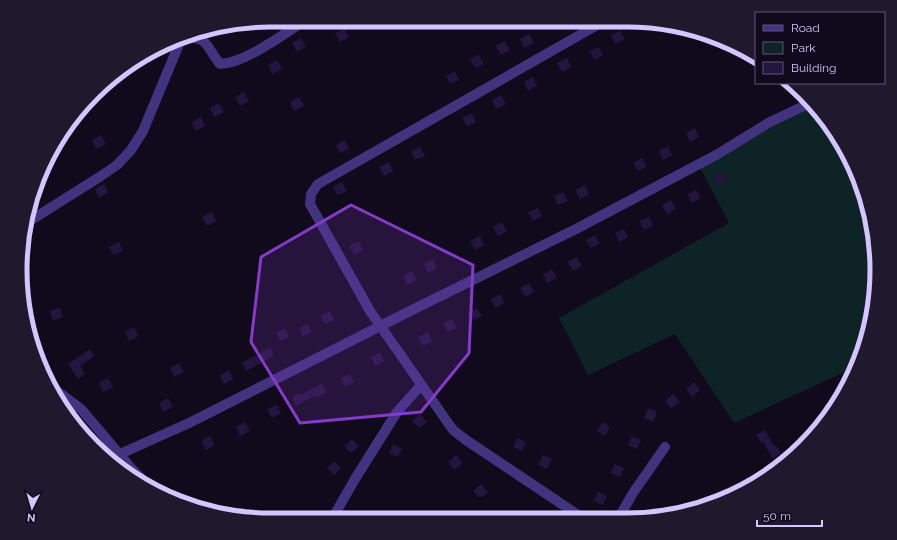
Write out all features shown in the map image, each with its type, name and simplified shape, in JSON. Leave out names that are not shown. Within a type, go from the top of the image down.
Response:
[{"type":"street","points":[[197,38],[206,42],[213,56],[220,64],[229,64],[251,55],[295,27]]},
{"type":"street","points":[[575,513],[453,430],[370,311],[310,204],[311,194],[318,184],[594,27]]},
{"type":"street","points":[[33,219],[117,165],[131,150],[143,131],[179,44]]},
{"type":"street","points":[[120,454],[189,423],[578,228],[718,154],[770,122],[806,105]]},
{"type":"street","points":[[335,513],[397,412],[421,385]]},
{"type":"street","points":[[62,394],[82,410],[138,474]]},
{"type":"street","points":[[621,513],[633,493],[665,447]]},
{"type":"highlighted area","points":[[351,205],[473,265],[469,353],[421,412],[300,423],[251,342],[261,257]]},
{"type":"green space","points":[[806,105],[829,135],[852,177],[862,207],[868,238],[870,270],[868,302],[862,333],[848,370],[734,423],[675,334],[588,375],[559,318],[729,223],[698,164]]},
{"type":"green space","points":[[763,471],[720,495],[686,506]]},
{"type":"building","points":[[345,29],[349,37],[340,42],[335,33]]},
{"type":"building","points":[[620,31],[625,39],[615,44],[611,35]]},
{"type":"building","points":[[529,34],[534,43],[524,48],[520,39]]},
{"type":"building","points":[[301,38],[306,47],[297,52],[292,43]]},
{"type":"building","points":[[505,41],[510,50],[501,55],[496,46]]},
{"type":"building","points":[[599,47],[603,55],[594,60],[590,51]]},
{"type":"building","points":[[479,55],[484,64],[475,68],[470,59]]},
{"type":"building","points":[[567,58],[571,67],[562,72],[557,63]]},
{"type":"building","points":[[277,60],[282,69],[272,74],[268,65]]},
{"type":"building","points":[[455,71],[459,80],[450,84],[446,76]]},
{"type":"building","points":[[533,77],[537,86],[528,91],[524,82]]},
{"type":"building","points":[[244,92],[249,101],[240,106],[235,97]]},
{"type":"building","points":[[501,95],[506,104],[496,109],[492,100]]},
{"type":"building","points":[[299,97],[304,106],[294,111],[290,102]]},
{"type":"building","points":[[219,103],[224,112],[214,117],[210,108]]},
{"type":"building","points":[[471,113],[476,122],[467,127],[462,118]]},
{"type":"building","points":[[201,117],[205,126],[196,131],[191,122]]},
{"type":"building","points":[[695,128],[699,137],[690,142],[686,133]]},
{"type":"building","points":[[101,135],[106,144],[96,149],[92,140]]},
{"type":"building","points":[[345,140],[349,149],[340,153],[336,145]]},
{"type":"building","points":[[668,146],[672,155],[663,160],[659,151]]},
{"type":"building","points":[[420,147],[425,156],[415,160],[411,152]]},
{"type":"building","points":[[642,158],[647,167],[638,171],[633,163]]},
{"type":"building","points":[[389,162],[393,171],[384,176],[379,167]]},
{"type":"building","points":[[722,172],[727,181],[718,186],[713,177]]},
{"type":"building","points":[[45,177],[48,181],[42,185]]},
{"type":"building","points":[[342,182],[347,191],[337,195],[333,187]]},
{"type":"building","points":[[104,184],[108,193],[99,198],[95,189]]},
{"type":"building","points":[[585,185],[589,194],[580,199],[575,190]]},
{"type":"building","points":[[696,190],[701,198],[692,203],[687,194]]},
{"type":"building","points":[[563,192],[568,201],[558,205],[554,196]]},
{"type":"building","points":[[671,200],[676,209],[667,214],[662,205]]},
{"type":"building","points":[[538,208],[542,216],[533,221],[528,212]]},
{"type":"building","points":[[212,212],[216,221],[207,226],[202,217]]},
{"type":"building","points":[[649,217],[653,225],[644,230],[639,221]]},
{"type":"building","points":[[502,222],[507,231],[498,236],[493,227]]},
{"type":"building","points":[[624,229],[628,237],[619,242],[615,233]]},
{"type":"building","points":[[595,235],[600,244],[591,248],[586,240]]},
{"type":"building","points":[[480,236],[484,245],[475,250],[470,241]]},
{"type":"building","points":[[359,241],[363,250],[354,255],[349,246]]},
{"type":"building","points":[[119,242],[123,251],[114,255],[109,247]]},
{"type":"building","points":[[577,257],[582,266],[573,271],[568,262]]},
{"type":"building","points":[[433,259],[437,268],[428,273],[424,264]]},
{"type":"building","points":[[552,269],[557,278],[547,283],[543,274]]},
{"type":"building","points":[[412,271],[417,280],[407,285],[403,276]]},
{"type":"building","points":[[529,283],[534,292],[525,297],[520,288]]},
{"type":"building","points":[[500,294],[504,303],[495,308],[491,299]]},
{"type":"building","points":[[60,308],[63,317],[53,321],[50,311]]},
{"type":"building","points":[[477,308],[482,316],[473,321],[468,312]]},
{"type":"building","points":[[330,311],[334,320],[325,324],[320,316]]},
{"type":"building","points":[[452,319],[457,328],[448,332],[443,324]]},
{"type":"building","points":[[308,324],[312,332],[303,337],[299,328]]},
{"type":"building","points":[[134,327],[138,336],[129,341],[125,332]]},
{"type":"building","points":[[285,328],[289,337],[280,341],[276,333]]},
{"type":"building","points":[[428,332],[432,341],[423,346],[418,337]]},
{"type":"building","points":[[270,347],[274,356],[246,371],[242,363]]},
{"type":"building","points":[[90,349],[94,356],[80,366],[85,374],[78,379],[68,364]]},
{"type":"building","points":[[380,352],[384,361],[375,366],[371,357]]},
{"type":"building","points":[[179,363],[184,372],[175,377],[170,368]]},
{"type":"building","points":[[229,370],[233,379],[224,384],[220,375]]},
{"type":"building","points":[[350,374],[354,382],[345,387],[341,378]]},
{"type":"building","points":[[108,378],[113,387],[103,392],[99,383]]},
{"type":"building","points":[[694,382],[700,390],[692,397],[686,389]]},
{"type":"building","points":[[322,383],[327,392],[318,397],[317,395],[296,406],[292,397],[301,393],[302,394]]},
{"type":"building","points":[[673,394],[680,402],[671,408],[665,401]]},
{"type":"building","points":[[168,398],[173,407],[163,412],[159,403]]},
{"type":"building","points":[[277,405],[281,413],[272,418],[267,409]]},
{"type":"building","points":[[648,408],[657,412],[653,422],[644,418]]},
{"type":"building","points":[[420,414],[427,422],[419,428],[412,421]]},
{"type":"building","points":[[245,422],[250,431],[240,436],[236,427]]},
{"type":"building","points":[[602,422],[610,427],[605,436],[597,431]]},
{"type":"building","points":[[765,430],[774,446],[776,445],[781,454],[772,458],[763,442],[761,443],[756,435]]},
{"type":"building","points":[[210,436],[215,445],[206,450],[201,441]]},
{"type":"building","points":[[632,436],[641,440],[637,449],[628,445]]},
{"type":"building","points":[[517,438],[526,442],[522,451],[513,447]]},
{"type":"building","points":[[352,439],[359,446],[351,453],[344,446]]},
{"type":"building","points":[[393,444],[402,448],[398,457],[389,453]]},
{"type":"building","points":[[456,455],[462,463],[454,470],[448,462]]},
{"type":"building","points":[[543,455],[552,459],[547,469],[538,465]]},
{"type":"building","points":[[334,461],[341,468],[334,475],[327,468]]},
{"type":"building","points":[[615,464],[624,468],[620,477],[610,473]]},
{"type":"building","points":[[481,484],[488,492],[480,498],[473,491]]},
{"type":"building","points":[[598,492],[607,496],[603,505],[594,501]]}]
